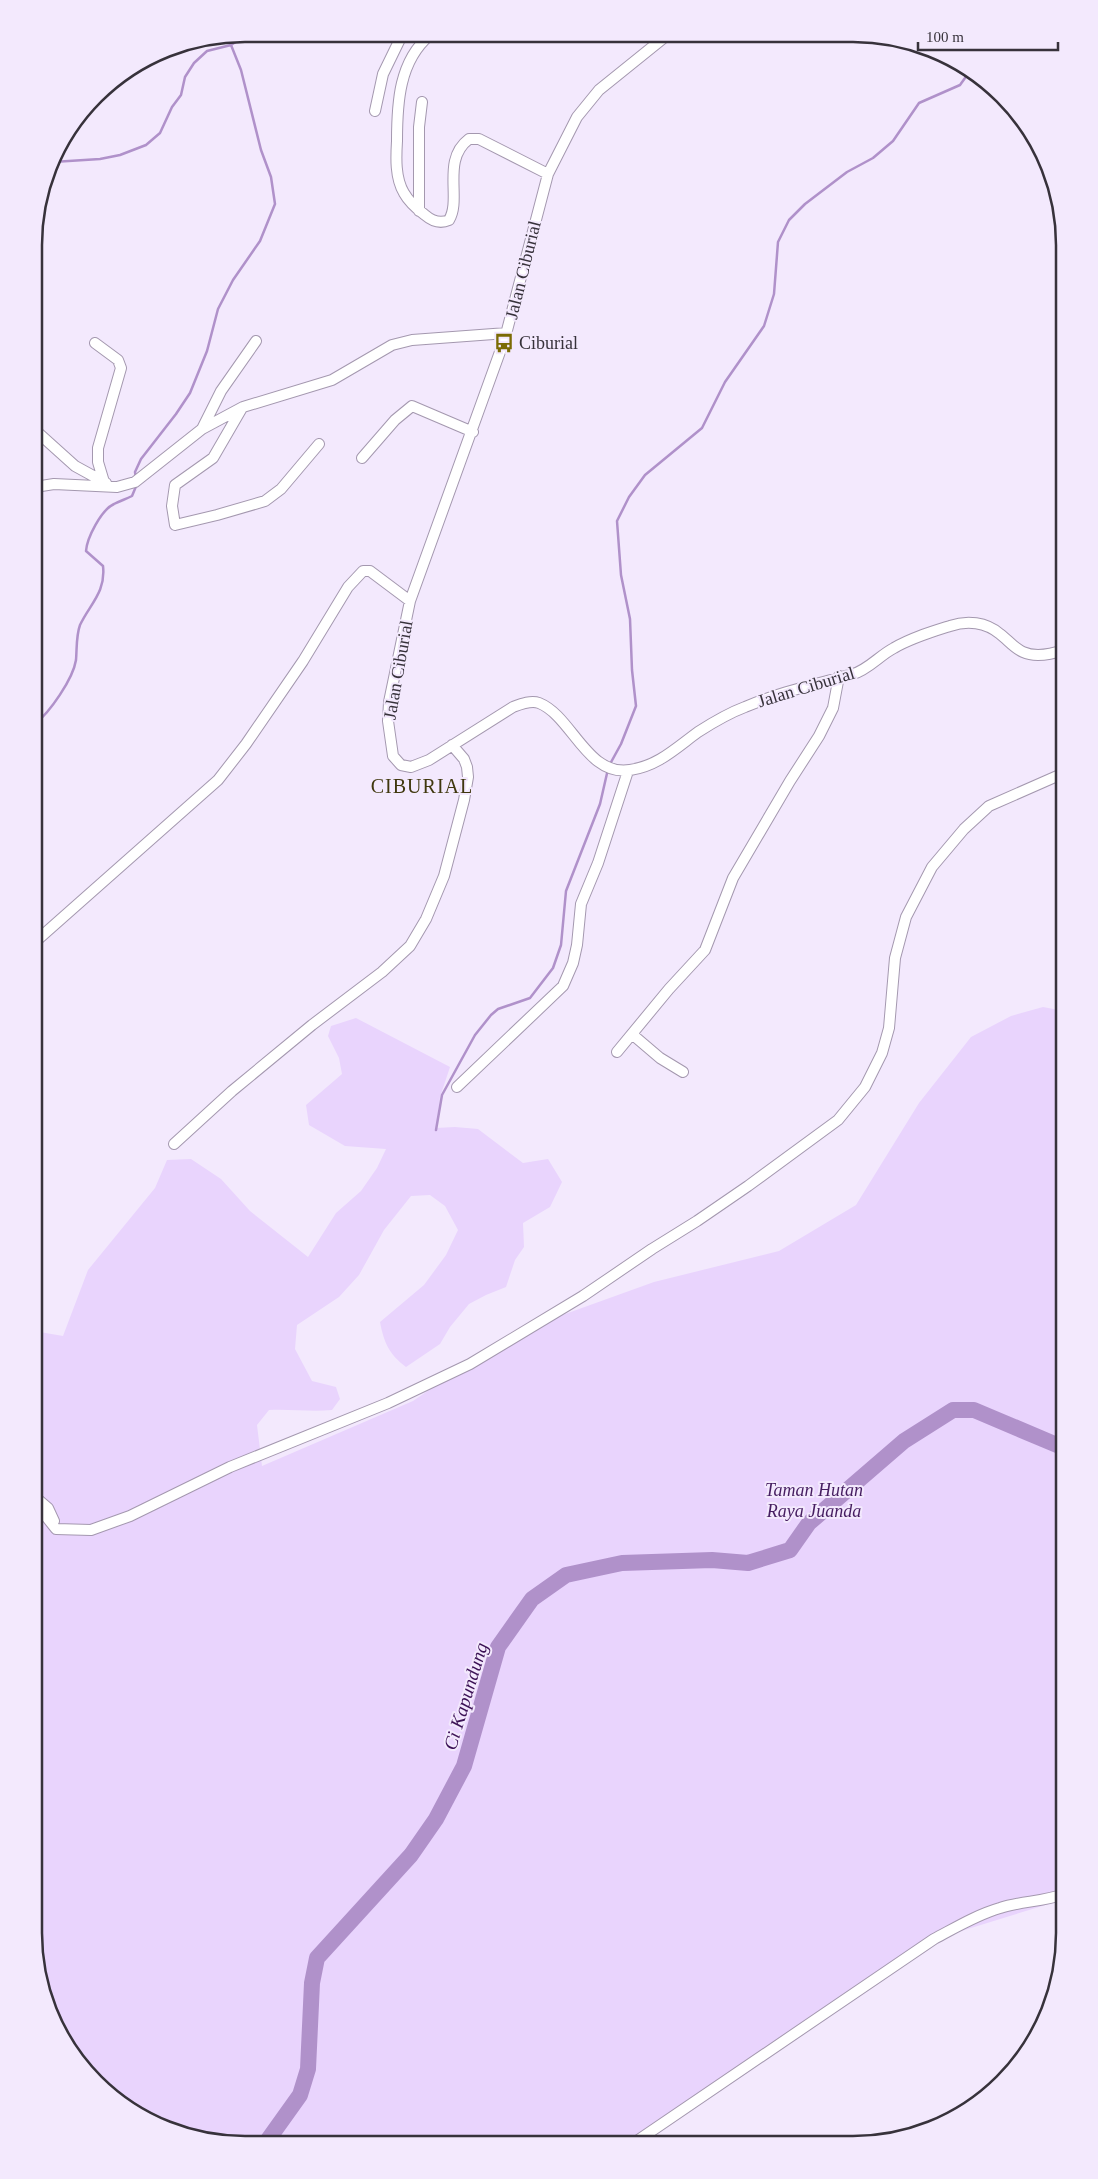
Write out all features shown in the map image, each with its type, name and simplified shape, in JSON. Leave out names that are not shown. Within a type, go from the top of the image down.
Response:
[{"type":"street","points":[[375,111],[383,74],[399,42]]},
{"type":"street","points":[[423,42],[416,50],[407,67],[398,101],[397,171],[404,193],[419,210],[436,222],[449,220],[452,212],[453,175],[456,157],[463,143],[469,138],[479,139],[548,174]]},
{"type":"street","name":"Jalan Ciburial","points":[[659,42],[599,90],[577,117],[548,174],[507,333],[473,432],[410,601],[389,702],[388,722],[393,756],[401,765],[411,767],[429,760],[513,707],[526,702],[538,702],[560,719],[589,754],[603,764],[628,771],[657,762],[698,733],[744,707],[804,686],[830,681],[839,676],[854,674],[895,647],[913,638],[962,622],[987,626],[999,633],[1012,645],[1029,654],[1056,652]]},
{"type":"street","points":[[419,210],[418,127],[422,102]]},
{"type":"street","points":[[42,486],[54,484],[117,487],[135,482],[202,429],[243,408],[332,380],[392,346],[412,340],[507,333]]},
{"type":"street","points":[[202,429],[221,391],[256,341]]},
{"type":"street","points":[[96,343],[118,360],[121,368],[98,448],[98,462],[104,482]]},
{"type":"street","points":[[362,458],[395,420],[412,406],[473,432]]},
{"type":"street","points":[[243,408],[213,458],[175,486],[172,506],[175,525],[217,515],[265,500],[281,489],[319,444]]},
{"type":"street","points":[[42,436],[75,466],[117,487]]},
{"type":"street","points":[[42,936],[218,780],[246,744],[303,661],[330,616],[363,571],[370,571],[410,601]]},
{"type":"street","points":[[617,1052],[633,1035],[649,1012],[704,950],[733,878],[790,781],[820,736],[832,708],[839,676]]},
{"type":"street","points":[[174,1144],[232,1090],[312,1025],[382,972],[410,946],[426,919],[444,876],[464,800],[468,777],[467,767],[464,759],[452,745]]},
{"type":"street","points":[[457,1087],[563,986],[577,944],[581,904],[598,863],[628,771]]},
{"type":"street","points":[[42,1506],[48,1508],[56,1529],[91,1530],[130,1516],[230,1467],[388,1403],[470,1364],[583,1296],[704,1216],[838,1120],[865,1087],[882,1053],[889,1028],[895,958],[906,917],[932,867],[964,829],[989,806],[1056,777]]},
{"type":"street","points":[[633,1035],[660,1058],[682,1072]]},
{"type":"street","points":[[642,2136],[934,1939],[980,1915],[1001,1907],[1035,1902],[1056,1896]]},
{"type":"green space","name":"Taman Hutan Raya Juanda","points":[[1043,1007],[1056,1009],[1056,1901],[945,1936],[650,2136],[219,2135],[193,2130],[155,2116],[122,2095],[84,2057],[63,2024],[49,1986],[44,1960],[42,1934],[42,1332],[63,1336],[88,1270],[155,1188],[167,1160],[191,1159],[221,1179],[250,1211],[308,1257],[336,1213],[361,1191],[377,1168],[386,1149],[345,1146],[309,1125],[306,1105],[342,1074],[339,1058],[328,1036],[331,1026],[356,1018],[450,1067],[440,1097],[436,1128],[478,1129],[523,1163],[548,1159],[562,1182],[550,1207],[523,1223],[524,1247],[515,1260],[506,1287],[469,1304],[450,1327],[440,1344],[406,1367],[388,1348],[380,1322],[424,1285],[446,1255],[458,1230],[445,1206],[430,1195],[411,1196],[384,1230],[359,1275],[339,1297],[297,1325],[295,1349],[312,1381],[336,1387],[340,1399],[332,1410],[269,1410],[257,1425],[262,1466],[413,1401],[474,1359],[543,1322],[654,1282],[779,1251],[856,1205],[919,1103],[971,1037],[1011,1016]]},
{"type":"waterway","points":[[60,162],[100,159],[120,155],[146,145],[160,133],[172,107],[181,95],[185,77],[194,63],[207,51],[234,43]]},
{"type":"waterway","points":[[136,479],[135,472],[141,459],[190,393],[207,351],[218,309],[233,280],[260,241],[275,204],[271,177],[261,150],[241,70],[231,45]]},
{"type":"waterway","points":[[610,764],[621,744],[636,706],[632,670],[630,619],[621,575],[617,521],[629,497],[645,475],[702,428],[725,382],[764,326],[774,294],[778,242],[789,220],[805,204],[847,172],[873,158],[893,141],[919,103],[960,85],[965,77]]},
{"type":"waterway","points":[[42,718],[66,685],[74,668],[80,625],[100,591],[103,566],[86,551],[92,532],[104,512],[114,504],[132,496],[137,484]]},
{"type":"waterway","points":[[436,1130],[442,1095],[475,1035],[498,1009],[530,998],[553,968],[561,945],[566,891],[600,804],[608,769]]},
{"type":"waterway","name":"Ci Kapundung","points":[[271,2136],[300,2095],[308,2069],[312,1983],[317,1958],[411,1855],[436,1819],[464,1766],[498,1647],[532,1599],[566,1575],[622,1563],[712,1560],[748,1563],[790,1550],[809,1523],[904,1441],[953,1410],[974,1410],[1056,1445]]},
{"type":"place","name":"Ciburial","points":[[504,343]]},
{"type":"district","name":"CIBURIAL","points":[[422,786]]}]
